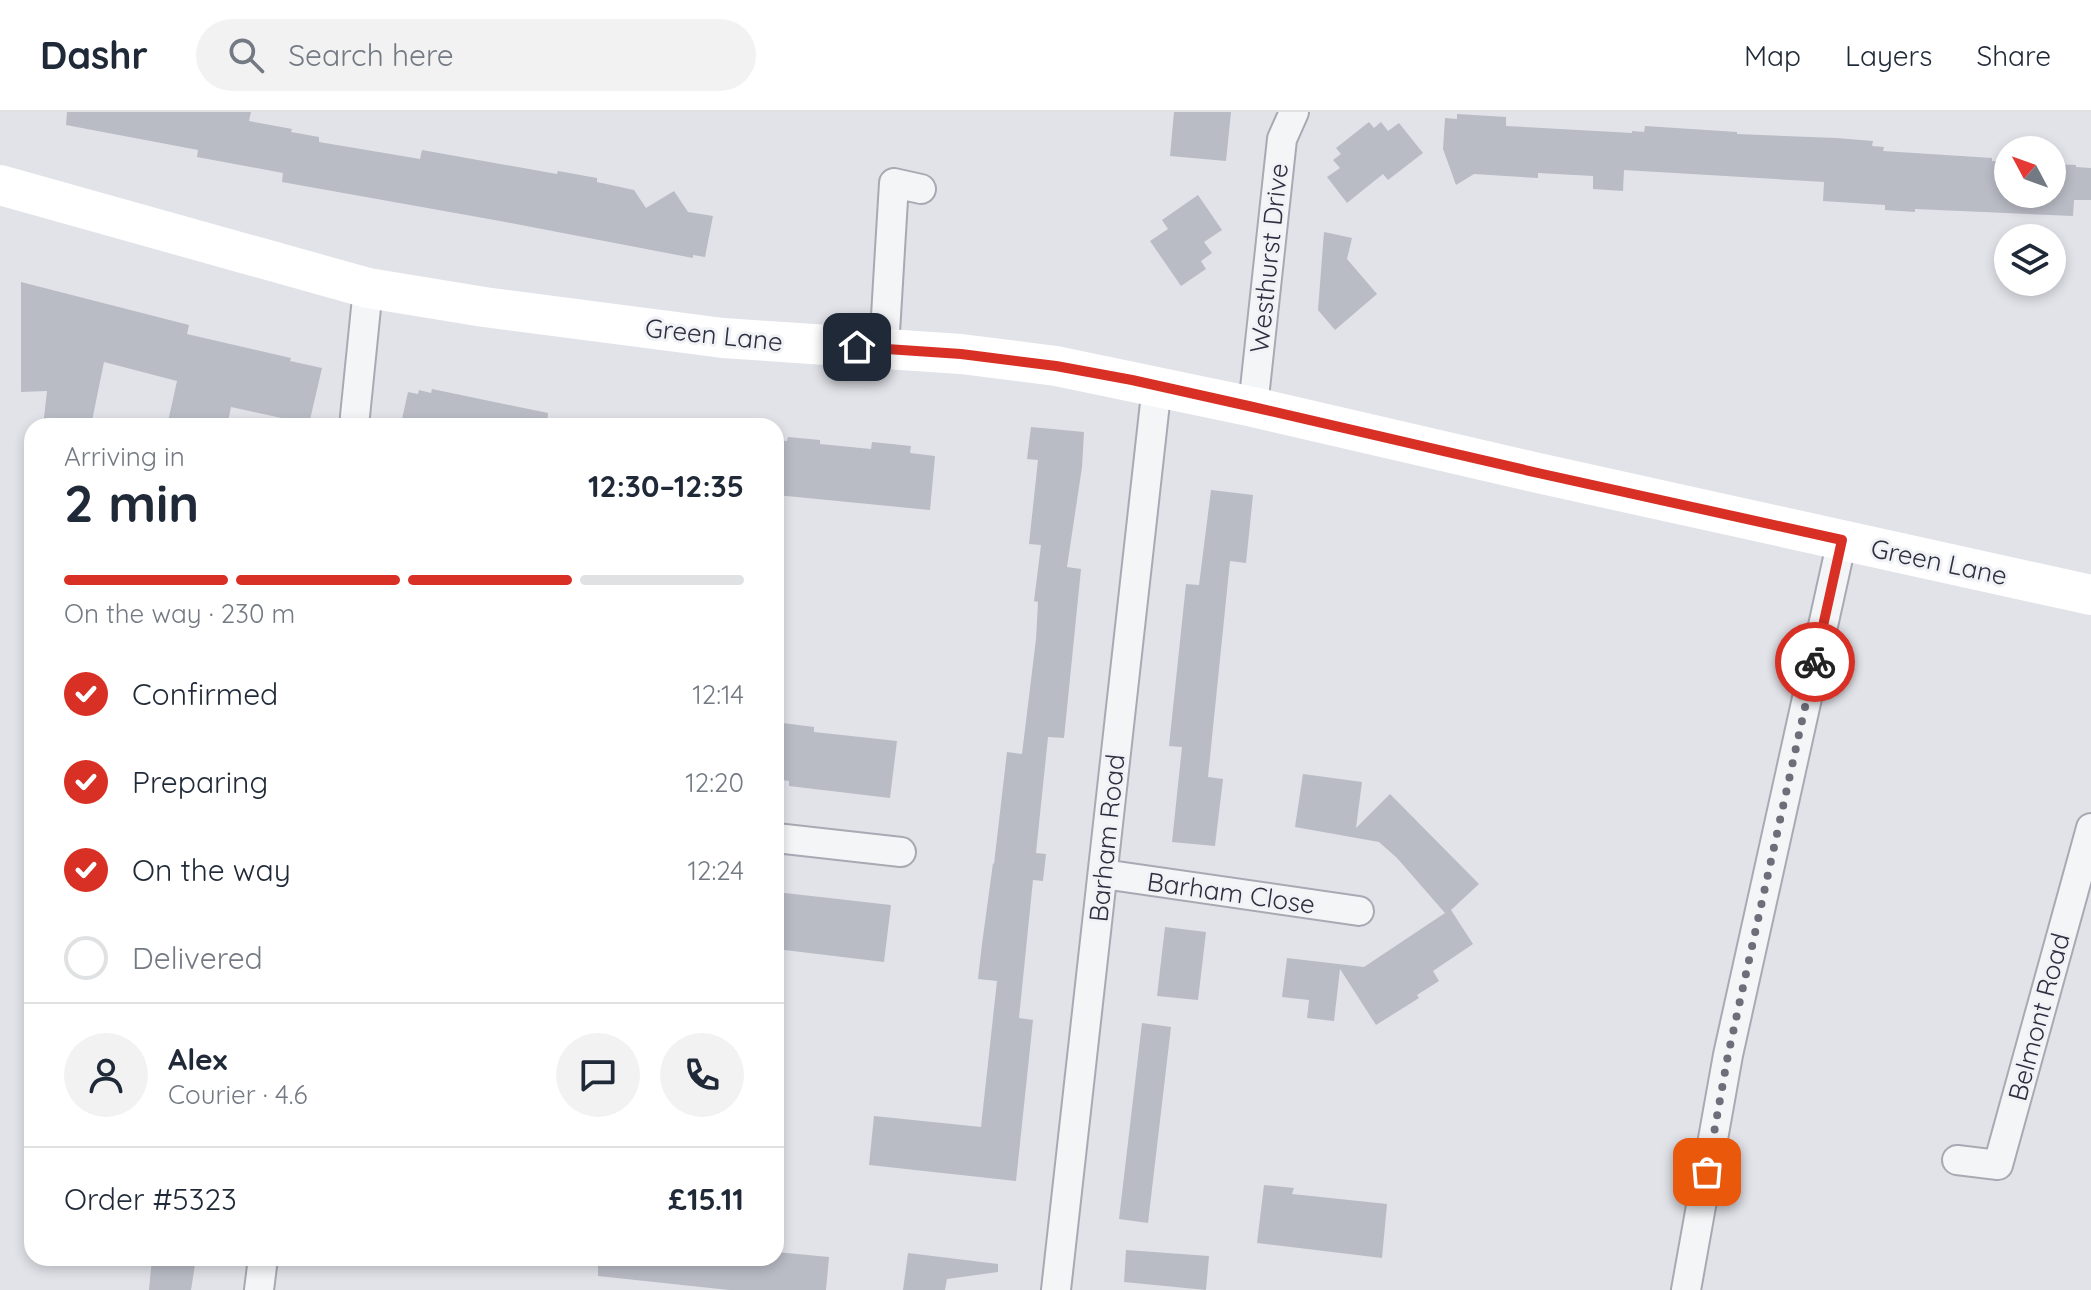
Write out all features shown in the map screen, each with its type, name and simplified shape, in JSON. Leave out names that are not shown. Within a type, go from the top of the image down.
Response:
[{"type":"main road","name":"Green Lane","points":[[0,185],[368,288],[484,307],[723,338],[961,354],[1056,366],[1157,385],[2091,595]]},
{"type":"street","name":"Westhurst Drive","points":[[1253,407],[1282,139],[1294,112]]},
{"type":"street","points":[[884,349],[896,184]]},
{"type":"street","points":[[355,418],[368,288]]},
{"type":"street","name":"Barham Road","points":[[1056,1290],[1157,385]]},
{"type":"street","points":[[1686,1290],[1728,1055],[1842,540]]},
{"type":"street","name":"Belmont Road","points":[[1957,1160],[1998,1165],[2091,828]]},
{"type":"street","points":[[784,839],[901,852]]},
{"type":"street","name":"Barham Close","points":[[1103,874],[1359,911]]},
{"type":"street","points":[[259,1290],[262,1266]]},
{"type":"building","points":[[67,112],[251,112],[249,121],[319,137],[319,142],[420,159],[422,150],[597,178],[597,182],[634,190],[646,208],[674,191],[688,212],[713,216],[705,257],[693,255],[693,258],[282,182],[283,173],[197,157],[198,150],[66,125]]},
{"type":"building","points":[[1174,112],[1231,112],[1226,161],[1170,156]]},
{"type":"building","points":[[1457,114],[1506,117],[1506,126],[1632,133],[1644,132],[1645,126],[1836,138],[1873,141],[1872,146],[1884,147],[1883,151],[1992,158],[1994,208],[2066,208],[2066,165],[2076,165],[2091,168],[2091,200],[2074,200],[2073,216],[1915,209],[1915,212],[1885,210],[1885,205],[1823,201],[1824,182],[1624,170],[1623,191],[1593,189],[1593,176],[1538,173],[1538,178],[1474,174],[1456,185],[1443,149],[1445,118],[1457,119]]},
{"type":"building","points":[[1369,122],[1374,128],[1381,122],[1388,131],[1399,123],[1423,153],[1388,180],[1383,174],[1347,203],[1327,177],[1340,168],[1333,160],[1341,154],[1336,148]]},
{"type":"building","points":[[1198,195],[1222,230],[1204,242],[1212,253],[1201,261],[1206,269],[1181,286],[1150,241],[1168,229],[1162,220]]},
{"type":"building","points":[[1324,232],[1352,238],[1347,259],[1377,294],[1335,330],[1318,310]]},
{"type":"building","points":[[21,282],[189,325],[187,334],[322,368],[310,418],[281,418],[231,407],[229,418],[169,418],[177,381],[104,362],[93,418],[44,418],[47,391],[21,392]]},
{"type":"building","points":[[432,389],[548,413],[548,418],[402,418],[408,392],[418,394],[419,390],[431,393]]},
{"type":"building","points":[[1031,427],[1084,432],[1067,567],[1081,569],[1064,738],[1048,737],[1036,853],[1046,854],[1043,881],[1033,880],[1019,1018],[1033,1020],[1016,1181],[869,1165],[874,1116],[981,1127],[997,981],[978,979],[1007,752],[1022,754],[1036,639],[1038,602],[1034,601],[1041,545],[1029,544],[1038,460],[1027,459]]},
{"type":"building","points":[[788,437],[820,440],[820,444],[871,449],[872,442],[911,446],[910,453],[935,456],[930,510],[784,496],[784,441]]},
{"type":"building","points":[[1211,490],[1253,495],[1246,563],[1230,561],[1208,777],[1223,779],[1215,846],[1172,842],[1182,747],[1169,746],[1186,584],[1199,585]]},
{"type":"building","points":[[784,723],[814,727],[814,732],[897,741],[890,798],[789,786],[789,781],[784,780]]},
{"type":"building","points":[[1303,774],[1362,782],[1356,828],[1390,794],[1479,884],[1451,910],[1473,944],[1433,971],[1439,981],[1417,995],[1419,998],[1376,1025],[1340,969],[1334,1021],[1307,1018],[1309,1000],[1282,997],[1287,958],[1364,967],[1445,913],[1379,842],[1295,827]]},
{"type":"building","points":[[784,893],[891,905],[884,962],[784,950]]},
{"type":"building","points":[[1165,927],[1206,932],[1198,1000],[1157,996]]},
{"type":"building","points":[[1142,1023],[1171,1027],[1148,1223],[1119,1219]]},
{"type":"building","points":[[1264,1185],[1294,1188],[1292,1194],[1387,1204],[1382,1258],[1257,1243]]},
{"type":"building","points":[[1126,1250],[1209,1256],[1206,1290],[1124,1282]]},
{"type":"building","points":[[784,1253],[829,1257],[826,1290],[729,1290],[598,1276],[598,1266],[784,1266]]},
{"type":"building","points":[[908,1253],[998,1264],[998,1272],[947,1279],[945,1290],[903,1290]]},
{"type":"building","points":[[151,1266],[195,1266],[191,1290],[149,1290]]},
{"type":"way so far","points":[[1707,1172],[1728,1055],[1815,662]]},
{"type":"route","points":[[857,347],[961,354],[1056,366],[1132,380],[1842,540],[1815,662]]}]
